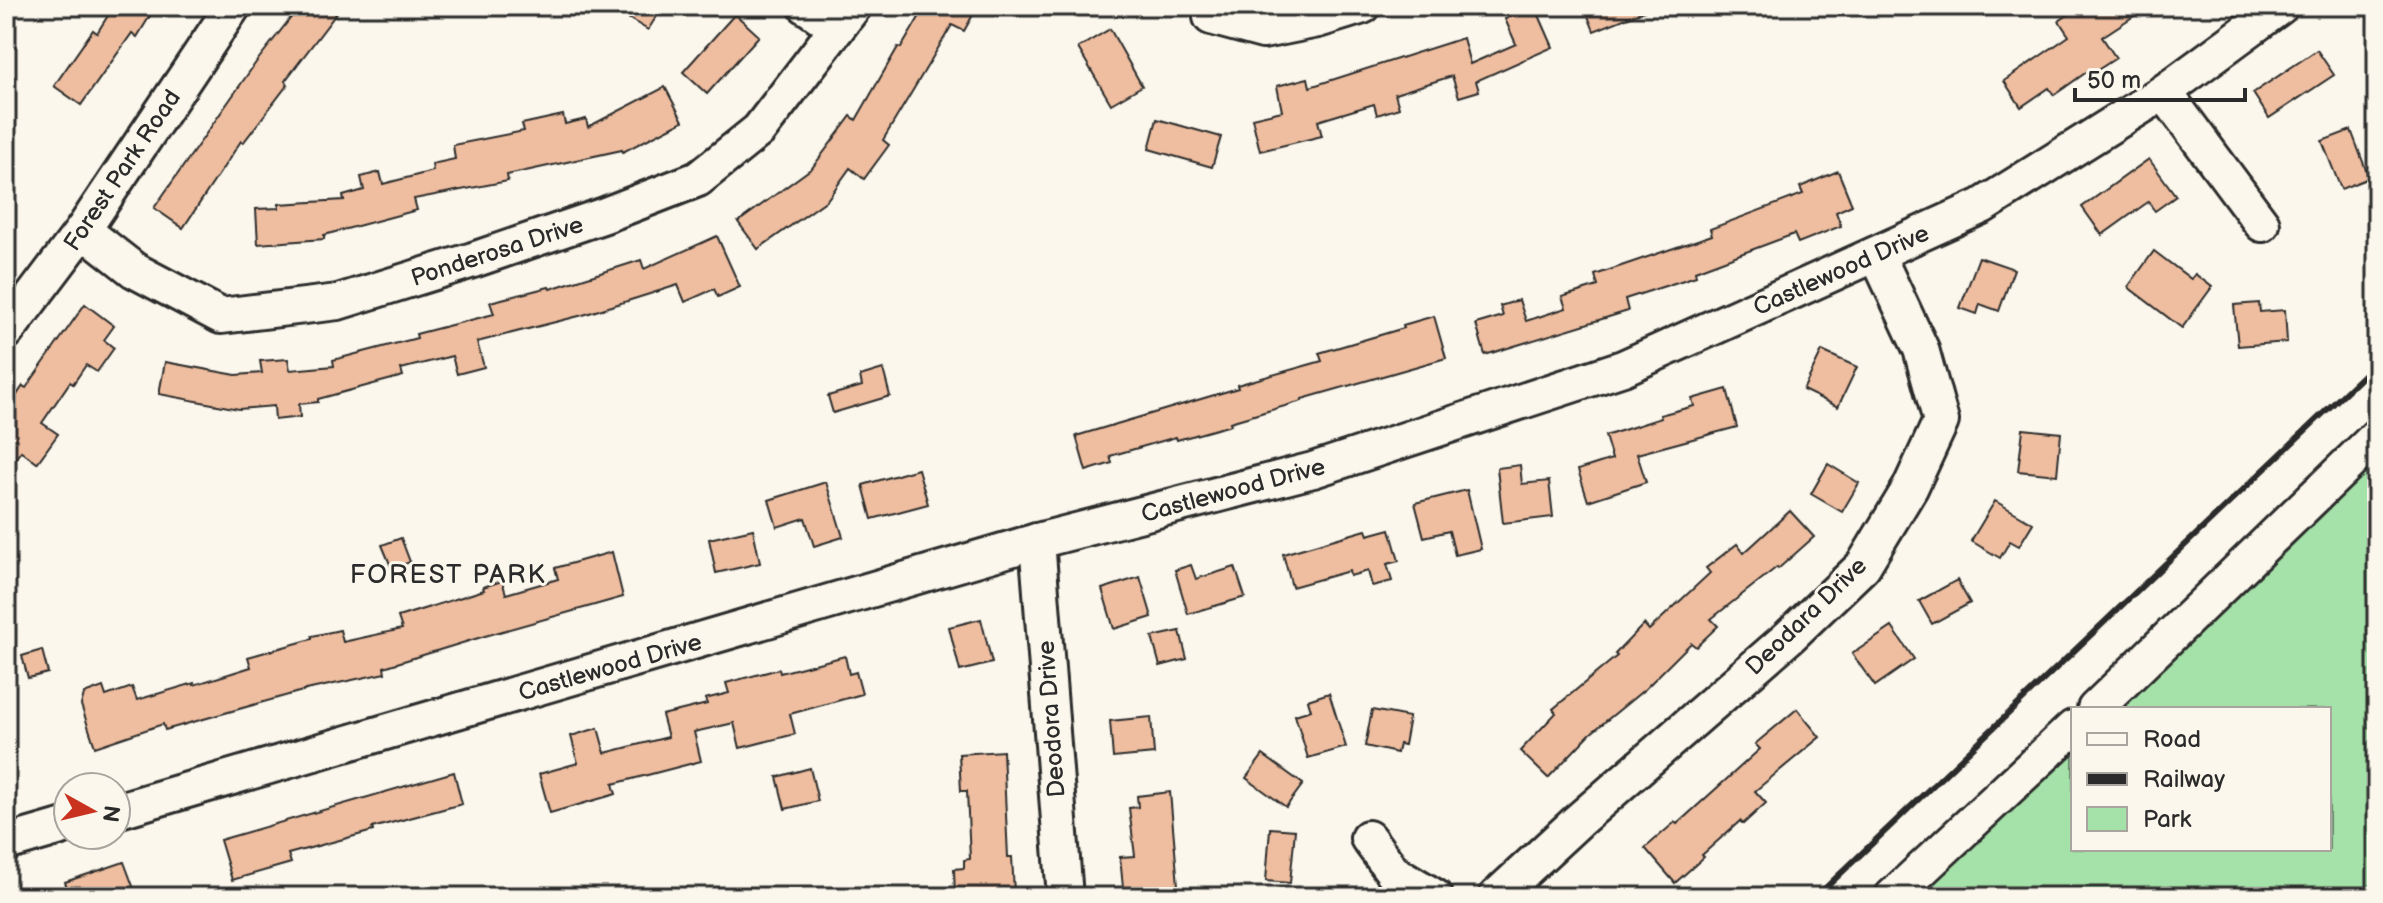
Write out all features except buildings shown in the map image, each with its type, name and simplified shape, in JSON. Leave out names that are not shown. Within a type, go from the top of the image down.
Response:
[{"type":"street","name":"Forest Park Road","points":[[6,332],[83,230],[233,6]]},
{"type":"street","points":[[806,6],[845,17]]},
{"type":"street","points":[[1211,17],[1263,31],[1318,20],[1363,6]]},
{"type":"street","name":"Castlewood Drive","points":[[132,806],[1037,541],[1313,470],[1608,373],[1982,206],[2164,92],[2281,6]]},
{"type":"street","name":"Ponderosa Drive","points":[[83,230],[134,270],[221,316],[338,302],[605,215],[698,179],[759,130],[845,17]]},
{"type":"street","points":[[2164,92],[2262,224]]},
{"type":"street","name":"Deodara Drive","points":[[1496,897],[1790,636],[1863,566],[1910,488],[1941,421],[1921,349],[1877,255]]},
{"type":"street","points":[[2097,707],[2377,436]]},
{"type":"street","name":"Deodora Drive","points":[[1037,541],[1065,897]]},
{"type":"street","points":[[1892,897],[2071,730]]},
{"type":"street","points":[[6,843],[52,830]]},
{"type":"street","points":[[1368,838],[1393,872],[1435,897]]},
{"type":"green space","points":[[2377,434],[2377,897],[1889,897],[2071,724],[2071,851],[2331,851],[2331,707],[2089,707]]},
{"type":"railway","points":[[1816,897],[2377,362]]},
{"type":"district","name":"FOREST PARK","points":[[448,574]]}]
